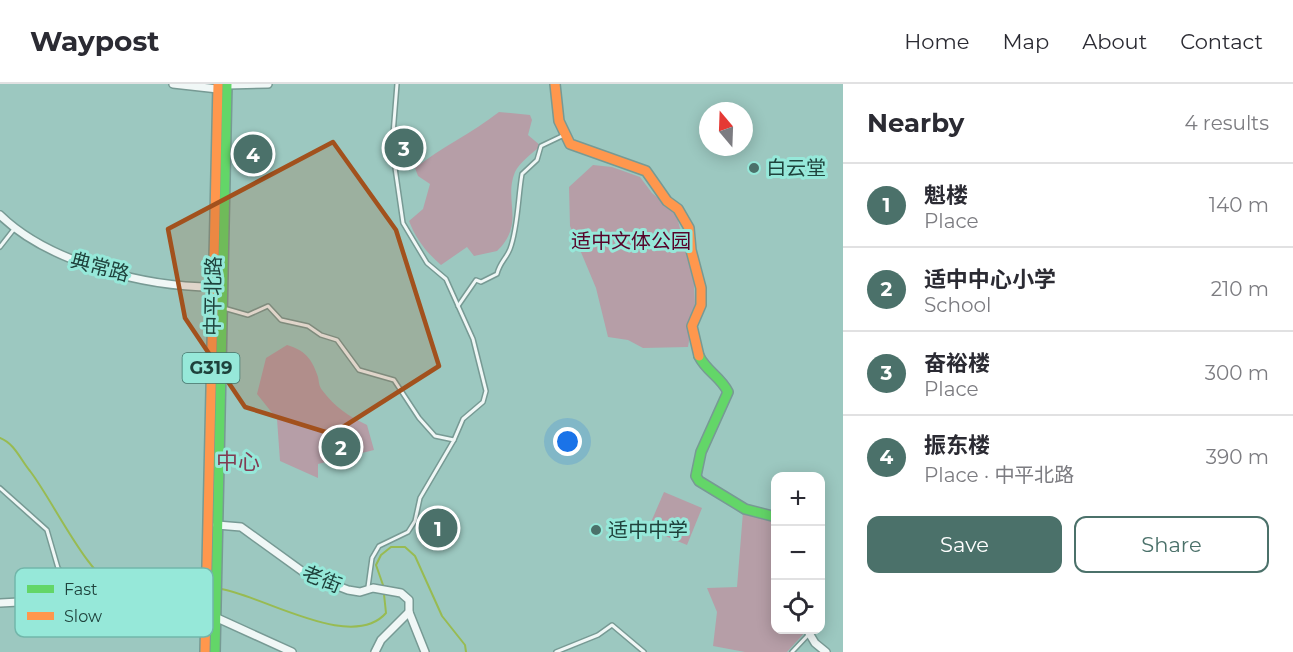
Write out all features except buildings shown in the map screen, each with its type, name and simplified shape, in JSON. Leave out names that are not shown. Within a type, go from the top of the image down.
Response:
[{"type":"main road","points":[[555,84],[563,135],[574,148],[646,171],[667,201],[678,209],[688,225],[701,291],[701,305],[692,326],[698,353],[703,364],[724,383],[728,392],[698,459],[696,476],[699,482],[745,509],[771,516]]},
{"type":"main road","name":"中平北路","points":[[211,568],[213,287],[222,86]]},
{"type":"main road","name":"G319","points":[[213,587],[217,525],[222,308],[222,86]]},
{"type":"main road","name":"G319","points":[[213,635],[215,652]]},
{"type":"main road","name":"中平北路","points":[[205,652],[208,637]]},
{"type":"street","points":[[173,84],[222,86],[268,84]]},
{"type":"street","name":"典常路","points":[[0,215],[14,228],[54,254],[185,287],[213,287]]},
{"type":"street","name":"老街","points":[[217,525],[241,527],[306,574],[348,590],[360,592],[368,589],[401,593],[409,600],[409,612],[425,652]]},
{"type":"street","points":[[0,603],[15,602]]},
{"type":"street","points":[[375,652],[381,640],[409,612]]},
{"type":"street","points":[[213,619],[292,652]]},
{"type":"street","points":[[812,634],[815,643],[826,652]]},
{"type":"lane","points":[[368,589],[368,571],[379,546],[408,532],[415,521],[420,498],[454,440],[457,430],[464,419],[483,402],[486,391],[473,339],[446,279],[427,263],[411,240],[401,214],[392,139],[397,84]]},
{"type":"lane","points":[[458,306],[476,280],[481,282],[497,274],[500,261],[510,251],[519,208],[522,174],[537,160],[541,146],[563,135]]},
{"type":"lane","points":[[0,247],[14,228]]},
{"type":"lane","points":[[222,308],[248,315],[268,306],[281,320],[308,326],[321,336],[337,340],[359,370],[394,380],[419,418],[435,436],[454,440]]},
{"type":"lane","points":[[0,488],[47,530],[58,568]]},
{"type":"lane","points":[[556,652],[598,635],[612,625],[644,652]]},
{"type":"lane","points":[[792,652],[808,634]]},
{"type":"highlighted area","points":[[333,142],[396,230],[439,366],[332,434],[245,407],[185,318],[168,229]]},
{"type":"green space","name":"适中文体公园","points":[[499,112],[530,115],[532,120],[528,135],[541,146],[523,161],[515,172],[511,193],[510,231],[506,241],[497,251],[474,256],[467,247],[441,265],[422,245],[409,221],[423,209],[430,184],[418,176],[415,168]]},
{"type":"green space","name":"适中文体公园","points":[[593,165],[612,167],[640,177],[652,193],[676,213],[694,283],[695,304],[688,347],[643,348],[628,340],[608,337],[596,288],[570,226],[569,187]]},
{"type":"green space","points":[[287,345],[303,352],[310,360],[316,370],[321,388],[337,406],[367,425],[374,450],[318,464],[318,478],[280,461],[277,419],[257,394],[266,358]]},
{"type":"green space","points":[[664,492],[702,508],[687,545],[648,529]]},
{"type":"green space","points":[[743,512],[771,519],[771,634],[803,634],[787,652],[745,652],[713,646],[717,612],[707,588],[737,587]]},
{"type":"waterway","points":[[0,438],[17,452],[94,568]]},
{"type":"waterway","points":[[221,589],[330,624],[352,627],[371,623],[386,613],[383,585],[376,565],[381,555],[391,547],[405,547],[415,556],[442,616],[465,645],[466,652]]},
{"type":"traffic: fast","points":[[215,652],[227,84]]},
{"type":"traffic: fast","points":[[699,356],[728,392],[701,452],[696,476],[699,481],[745,509],[771,516]]},
{"type":"traffic: slow","points":[[207,568],[218,84]]},
{"type":"traffic: slow","points":[[555,84],[559,121],[570,144],[646,171],[667,201],[678,209],[689,228],[691,250],[701,288],[701,305],[692,326],[699,356]]},
{"type":"traffic: slow","points":[[205,637],[205,652]]},
{"type":"place","name":"奋裕楼","points":[[404,148]]},
{"type":"place","name":"振东楼","points":[[253,154]]},
{"type":"place","name":"白云堂","points":[[754,168]]},
{"type":"place","name":"适中中心小学","points":[[341,447]]},
{"type":"place","name":"魁楼","points":[[438,528]]},
{"type":"place","name":"适中中学","points":[[596,530]]},
{"type":"district","name":"中心","points":[[238,461]]}]
